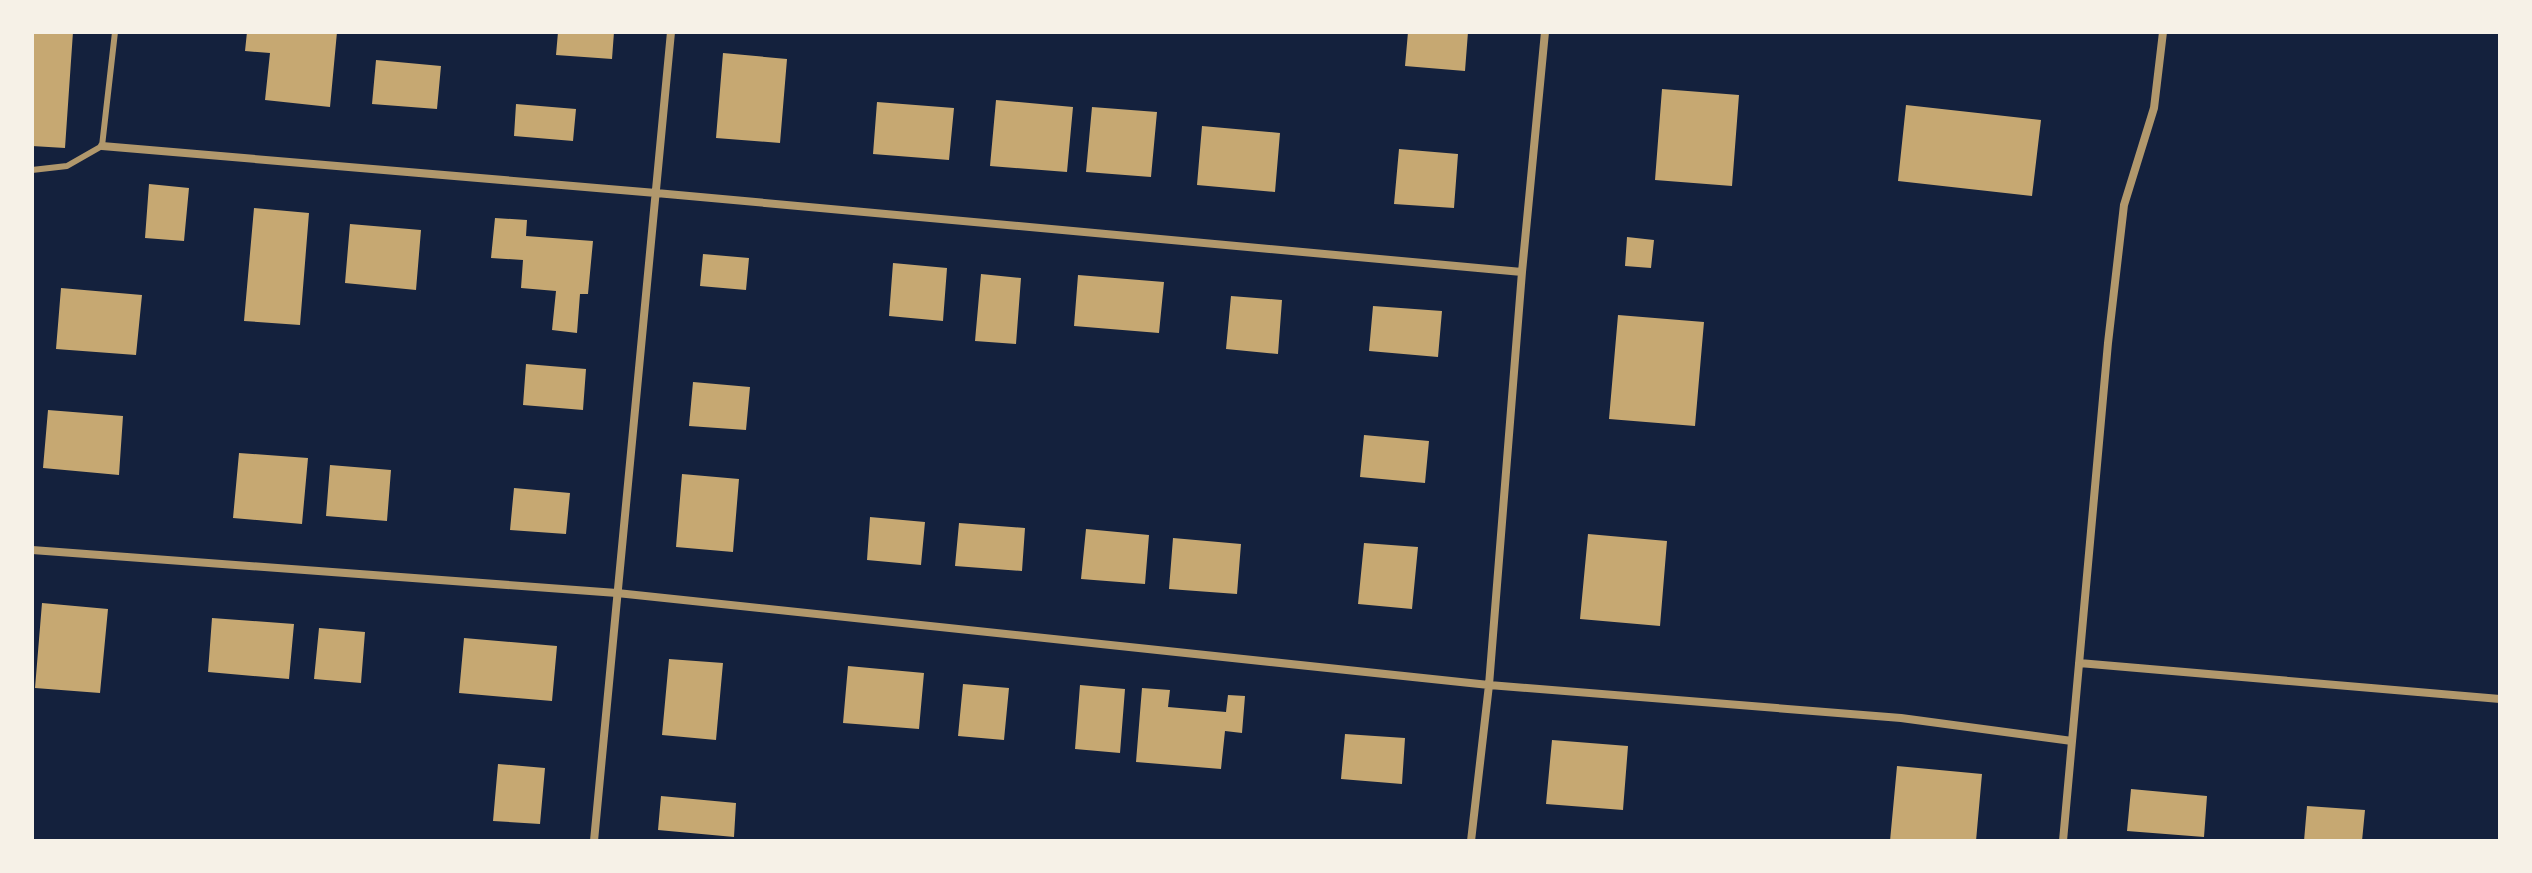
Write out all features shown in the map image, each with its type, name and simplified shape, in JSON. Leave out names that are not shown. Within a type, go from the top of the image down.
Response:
[{"type":"street","points":[[594,841],[671,32]]},
{"type":"street","points":[[1471,841],[1489,685],[1522,272],[1545,32]]},
{"type":"street","points":[[2063,841],[2108,343],[2124,205],[2154,108],[2163,32]]},
{"type":"street","points":[[102,146],[1522,272]]},
{"type":"street","points":[[32,550],[617,593],[1489,685],[1901,718],[2072,741]]},
{"type":"street","points":[[2079,663],[2500,699]]},
{"type":"lane","points":[[32,170],[67,166],[102,146],[115,32]]},
{"type":"building","points":[[32,32],[73,32],[65,148],[32,146]]},
{"type":"building","points":[[247,32],[337,32],[330,107],[265,100],[270,53],[245,51]]},
{"type":"building","points":[[558,32],[614,32],[612,59],[556,55]]},
{"type":"building","points":[[1408,32],[1468,32],[1465,71],[1405,66]]},
{"type":"building","points":[[723,53],[787,59],[780,143],[716,138]]},
{"type":"building","points":[[376,60],[441,66],[437,109],[372,104]]},
{"type":"building","points":[[1662,89],[1739,95],[1732,186],[1655,180]]},
{"type":"building","points":[[996,100],[1073,107],[1067,172],[990,166]]},
{"type":"building","points":[[877,102],[954,108],[949,160],[873,154]]},
{"type":"building","points":[[516,104],[576,109],[573,141],[514,136]]},
{"type":"building","points":[[1906,105],[2041,120],[2032,196],[1898,181]]},
{"type":"building","points":[[1092,107],[1157,112],[1151,177],[1086,172]]},
{"type":"building","points":[[1202,126],[1280,133],[1275,192],[1197,185]]},
{"type":"building","points":[[1399,149],[1458,154],[1454,208],[1394,204]]},
{"type":"building","points":[[149,184],[189,188],[184,241],[145,238]]},
{"type":"building","points":[[254,208],[309,213],[300,325],[244,321]]},
{"type":"building","points":[[495,218],[527,220],[526,236],[593,241],[588,294],[580,294],[577,333],[552,330],[556,291],[521,288],[523,260],[491,258]]},
{"type":"building","points":[[350,224],[421,230],[416,290],[345,283]]},
{"type":"building","points":[[1627,237],[1654,240],[1651,268],[1625,266]]},
{"type":"building","points":[[703,254],[749,258],[746,290],[700,286]]},
{"type":"building","points":[[893,263],[947,268],[943,321],[889,316]]},
{"type":"building","points":[[981,274],[1021,278],[1016,344],[975,341]]},
{"type":"building","points":[[1078,275],[1164,282],[1159,333],[1074,326]]},
{"type":"building","points":[[61,288],[142,295],[136,355],[56,349]]},
{"type":"building","points":[[1231,296],[1282,300],[1278,354],[1226,349]]},
{"type":"building","points":[[1373,306],[1442,311],[1438,357],[1369,351]]},
{"type":"building","points":[[1618,315],[1704,322],[1695,426],[1609,419]]},
{"type":"building","points":[[526,364],[586,369],[583,410],[523,405]]},
{"type":"building","points":[[693,382],[750,387],[746,430],[689,426]]},
{"type":"building","points":[[48,410],[123,416],[119,475],[43,468]]},
{"type":"building","points":[[1364,435],[1429,441],[1425,483],[1360,477]]},
{"type":"building","points":[[239,453],[308,458],[302,524],[233,518]]},
{"type":"building","points":[[330,465],[391,470],[387,521],[326,516]]},
{"type":"building","points":[[682,474],[739,479],[733,552],[676,547]]},
{"type":"building","points":[[514,488],[570,493],[566,534],[510,530]]},
{"type":"building","points":[[870,517],[925,522],[921,565],[867,560]]},
{"type":"building","points":[[959,523],[1025,528],[1022,571],[955,566]]},
{"type":"building","points":[[1086,529],[1149,535],[1145,584],[1081,579]]},
{"type":"building","points":[[1588,534],[1667,541],[1660,626],[1580,619]]},
{"type":"building","points":[[1173,538],[1241,544],[1237,594],[1169,589]]},
{"type":"building","points":[[1364,543],[1418,547],[1412,609],[1358,604]]},
{"type":"building","points":[[42,603],[108,609],[100,693],[35,688]]},
{"type":"building","points":[[212,618],[294,624],[289,679],[208,672]]},
{"type":"building","points":[[319,628],[365,632],[361,683],[314,679]]},
{"type":"building","points":[[464,638],[557,646],[552,701],[459,693]]},
{"type":"building","points":[[669,659],[723,663],[716,740],[662,735]]},
{"type":"building","points":[[848,666],[924,673],[919,729],[843,723]]},
{"type":"building","points":[[963,684],[1009,688],[1004,740],[958,736]]},
{"type":"building","points":[[1080,685],[1125,689],[1120,753],[1075,749]]},
{"type":"building","points":[[1142,688],[1170,690],[1168,707],[1226,712],[1228,695],[1245,696],[1242,733],[1225,731],[1221,769],[1136,762]]},
{"type":"building","points":[[1345,734],[1405,738],[1402,784],[1341,779]]},
{"type":"building","points":[[1552,740],[1628,746],[1623,810],[1546,804]]},
{"type":"building","points":[[498,764],[545,768],[540,824],[493,821]]},
{"type":"building","points":[[1897,766],[1982,774],[1976,841],[1890,841]]},
{"type":"building","points":[[2131,789],[2207,796],[2204,837],[2127,831]]},
{"type":"building","points":[[661,796],[736,803],[734,837],[658,830]]},
{"type":"building","points":[[2307,806],[2365,810],[2362,841],[2304,841]]}]
